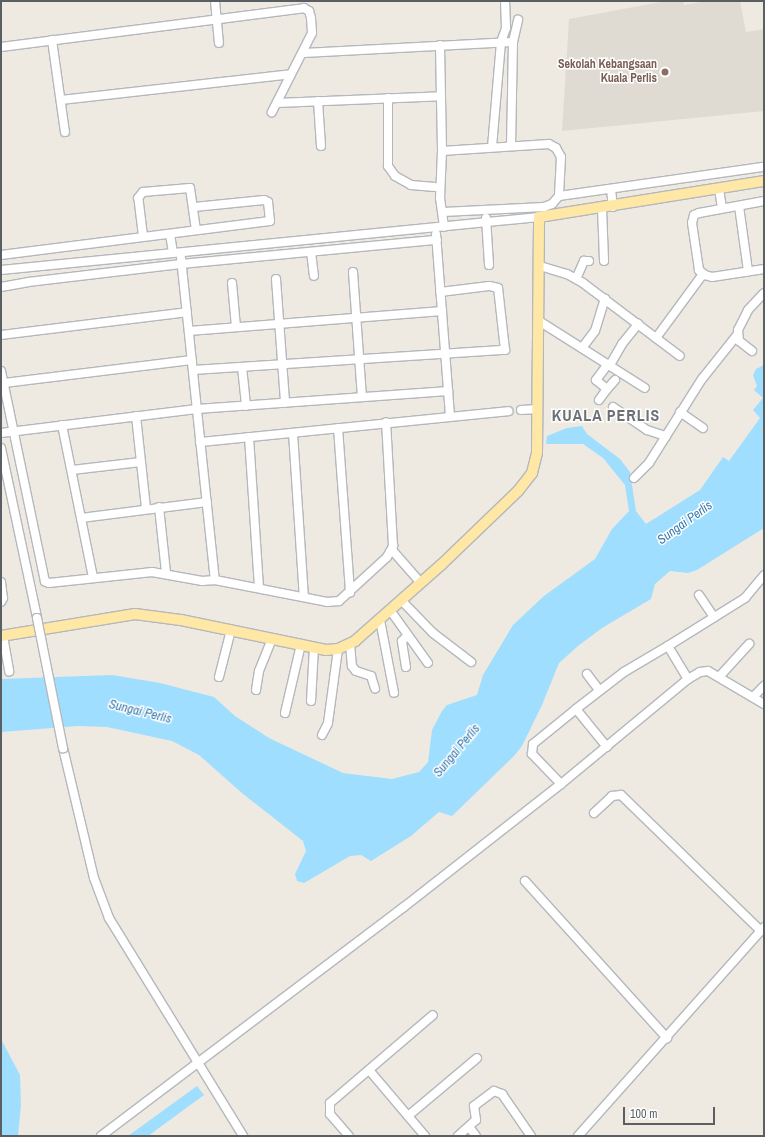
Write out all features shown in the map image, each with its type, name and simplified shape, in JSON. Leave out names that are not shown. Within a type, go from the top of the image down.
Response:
[{"type":"main road","points":[[2,636],[135,614],[231,630],[314,647],[338,649],[350,644],[380,620],[421,583],[528,481],[537,453],[540,266],[539,217],[613,207],[764,181]]},
{"type":"street","points":[[215,1],[219,43]]},
{"type":"street","points":[[492,147],[501,42],[506,28],[505,1]]},
{"type":"street","points":[[1,47],[290,8],[306,9],[313,27],[303,53],[272,112]]},
{"type":"street","points":[[511,146],[513,42],[518,20]]},
{"type":"street","points":[[52,40],[65,132]]},
{"type":"street","points":[[303,53],[513,42]]},
{"type":"street","points":[[440,45],[442,151],[440,198],[442,221],[436,240],[450,415]]},
{"type":"street","points":[[60,100],[291,74]]},
{"type":"street","points":[[277,103],[441,96]]},
{"type":"street","points":[[388,98],[388,166],[395,176],[411,185],[435,187]]},
{"type":"street","points":[[318,101],[321,146]]},
{"type":"street","points":[[1,270],[292,242],[544,207],[552,204],[559,196],[561,156],[556,148],[544,144],[442,151]]},
{"type":"street","points":[[559,196],[764,167]]},
{"type":"street","points":[[143,236],[138,198],[140,193],[187,187],[192,190],[196,230]]},
{"type":"street","points":[[611,189],[613,207]]},
{"type":"street","points":[[719,189],[722,208]]},
{"type":"street","points":[[1,254],[270,221],[268,202],[264,200],[194,207]]},
{"type":"street","points":[[764,202],[699,213],[693,219],[695,253],[699,270],[703,274],[712,277],[764,269]]},
{"type":"street","points":[[739,206],[748,271]]},
{"type":"street","points":[[602,208],[604,261]]},
{"type":"street","points":[[442,221],[487,216],[539,217]]},
{"type":"street","points":[[487,216],[489,264]]},
{"type":"street","points":[[170,234],[181,264],[215,580]]},
{"type":"street","points":[[1,288],[28,282],[181,264],[436,240]]},
{"type":"street","points":[[292,242],[293,253]]},
{"type":"street","points":[[311,252],[314,276]]},
{"type":"street","points":[[576,279],[584,261],[589,261]]},
{"type":"street","points":[[540,266],[576,279],[605,298],[680,356]]},
{"type":"street","points":[[26,268],[28,282]]},
{"type":"street","points":[[353,272],[362,397]]},
{"type":"street","points":[[656,338],[703,274]]},
{"type":"street","points":[[276,279],[284,403]]},
{"type":"street","points":[[232,283],[236,327]]},
{"type":"street","points":[[193,370],[505,350],[498,288],[489,286],[440,292]]},
{"type":"street","points":[[634,478],[650,463],[680,412],[702,379],[737,335],[748,310],[764,293]]},
{"type":"street","points":[[582,348],[595,331],[605,298]]},
{"type":"street","points":[[189,331],[357,316],[442,311]]},
{"type":"street","points":[[1,334],[186,312]]},
{"type":"street","points":[[539,321],[645,388]]},
{"type":"street","points":[[607,389],[595,382],[638,324]]},
{"type":"street","points":[[737,335],[739,340],[752,351]]},
{"type":"street","points":[[4,383],[192,360]]},
{"type":"street","points":[[242,367],[246,406]]},
{"type":"street","points":[[1,371],[45,581],[49,583],[63,580],[76,582],[93,578],[146,572],[166,573],[202,581],[215,580],[334,602],[343,600],[392,550]]},
{"type":"street","points":[[599,400],[615,380]]},
{"type":"street","points":[[1,434],[14,431],[197,409],[448,391]]},
{"type":"street","points":[[613,407],[647,430],[666,436]]},
{"type":"street","points":[[521,410],[538,409]]},
{"type":"street","points":[[200,442],[450,415],[508,411]]},
{"type":"street","points":[[680,412],[703,428]]},
{"type":"street","points":[[136,416],[146,508]]},
{"type":"street","points":[[386,422],[392,550],[421,583]]},
{"type":"street","points":[[62,425],[93,578]]},
{"type":"street","points":[[338,428],[350,593]]},
{"type":"street","points":[[293,433],[304,597]]},
{"type":"street","points":[[249,437],[259,588]]},
{"type":"street","points":[[1,448],[63,748],[94,878],[109,918],[200,1062],[243,1136]]},
{"type":"street","points":[[72,470],[141,462]]},
{"type":"street","points":[[81,518],[146,508],[207,502]]},
{"type":"street","points":[[159,507],[166,573]]},
{"type":"street","points":[[561,784],[532,754],[532,744],[599,690],[750,595],[756,582],[764,574]]},
{"type":"street","points":[[1,582],[1,602]]},
{"type":"street","points":[[699,595],[714,617]]},
{"type":"street","points":[[401,600],[433,633],[471,662]]},
{"type":"street","points":[[390,610],[407,636],[428,663]]},
{"type":"street","points":[[380,620],[394,693]]},
{"type":"street","points":[[219,677],[231,630]]},
{"type":"street","points":[[2,636],[9,671]]},
{"type":"street","points":[[406,666],[402,641],[407,636]]},
{"type":"street","points":[[256,690],[259,671],[272,638]]},
{"type":"street","points":[[285,713],[301,644]]},
{"type":"street","points":[[350,644],[354,669],[372,676],[375,688]]},
{"type":"street","points":[[719,677],[749,644]]},
{"type":"street","points":[[668,646],[688,679]]},
{"type":"street","points":[[311,701],[314,647]]},
{"type":"street","points":[[322,735],[328,723],[338,649]]},
{"type":"street","points":[[101,1136],[200,1062],[561,784],[688,679],[704,671],[719,677],[753,696],[764,704]]},
{"type":"street","points":[[587,674],[599,690]]},
{"type":"street","points":[[753,696],[764,686]]},
{"type":"street","points":[[576,709],[607,746]]},
{"type":"street","points":[[578,1136],[763,929],[621,795],[612,796],[594,813]]},
{"type":"street","points":[[525,881],[667,1038]]},
{"type":"street","points":[[349,1136],[330,1114],[328,1106],[433,1016]]},
{"type":"street","points":[[408,1116],[477,1058]]},
{"type":"street","points":[[369,1070],[425,1136]]},
{"type":"street","points":[[458,1136],[469,1127],[476,1118],[474,1106],[494,1091],[502,1094],[531,1136]]},
{"type":"street","points":[[469,1127],[476,1136]]},
{"type":"shaded area","name":"Sekolah Kebangsaan Kuala Perlis","points":[[666,1],[683,1],[684,5],[706,1],[740,1],[746,32],[764,29],[764,111],[562,131],[569,19]]},
{"type":"water","name":"Sungai Perlis","points":[[764,365],[764,528],[697,570],[688,573],[670,571],[655,584],[651,599],[602,628],[578,646],[559,663],[542,705],[522,746],[514,756],[452,816],[439,812],[411,836],[371,861],[361,855],[350,856],[304,883],[297,881],[295,874],[306,851],[303,841],[243,794],[199,755],[172,741],[107,727],[78,726],[1,732],[1,679],[112,675],[160,683],[214,697],[235,716],[269,738],[343,773],[392,779],[419,772],[428,762],[432,730],[442,711],[447,705],[477,695],[483,675],[513,625],[544,596],[595,559],[612,529],[629,511],[625,485],[603,458],[583,444],[546,444],[547,436],[567,428],[582,426],[587,434],[620,459],[630,472],[636,511],[646,524],[700,490],[723,457],[729,461],[760,418],[753,410],[763,398],[754,390],[757,386],[753,375],[756,369]]},
{"type":"water","points":[[1,1039],[20,1075],[21,1105],[18,1136],[1,1136]]},
{"type":"water","points":[[197,1086],[204,1095],[148,1136],[128,1136]]},
{"type":"place","name":"Sekolah Kebangsaan Kuala Perlis","points":[[665,72]]},
{"type":"district","name":"KUALA PERLIS","points":[[606,415]]}]
